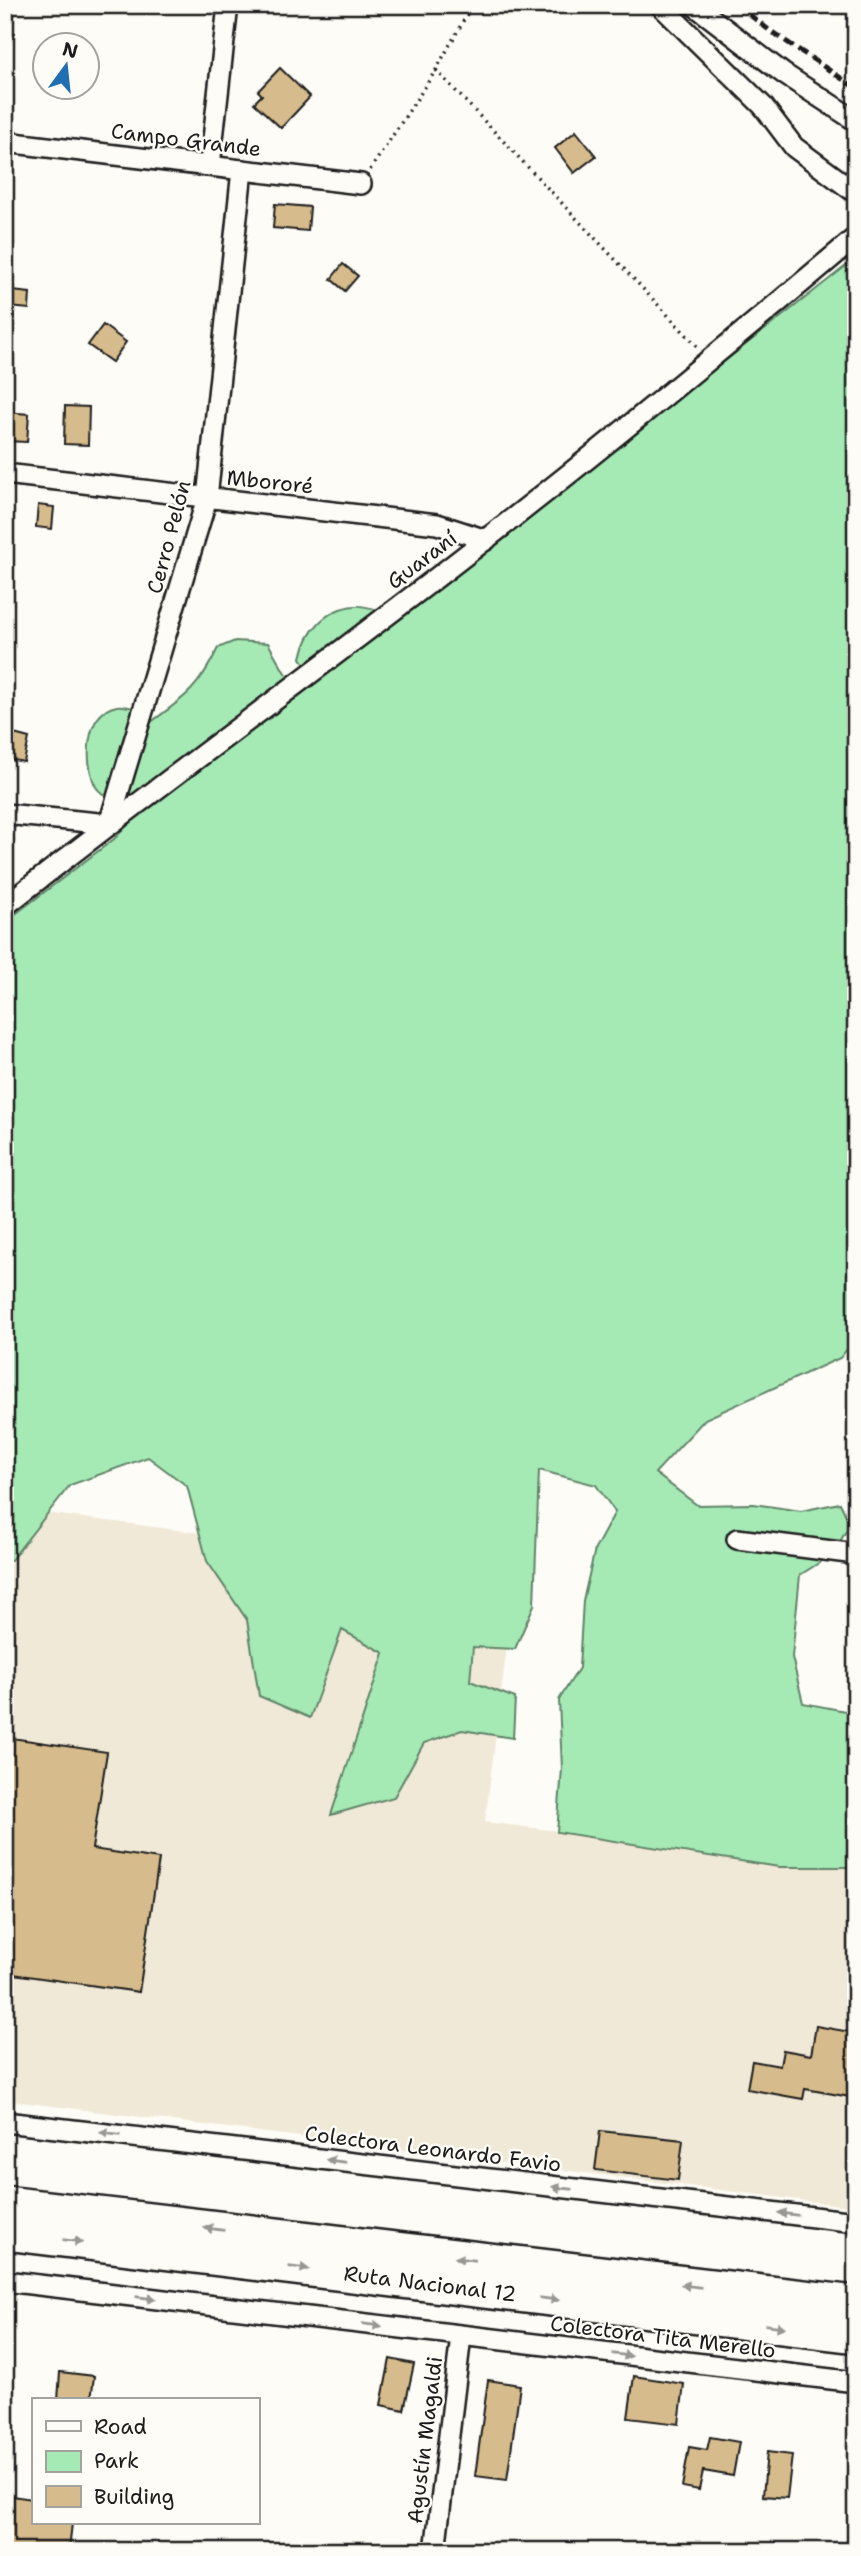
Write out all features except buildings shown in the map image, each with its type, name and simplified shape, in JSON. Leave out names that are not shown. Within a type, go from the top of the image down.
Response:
[{"type":"highway","name":"Ruta Nacional 12","points":[[5,2204],[856,2304]]},
{"type":"highway","name":"Ruta Nacional 12","points":[[5,2232],[856,2335]]},
{"type":"street","points":[[209,166],[228,5]]},
{"type":"street","points":[[660,5],[764,106],[794,147],[856,193]]},
{"type":"street","points":[[694,5],[784,74],[856,121]]},
{"type":"street","name":"Campo Grande","points":[[5,142],[361,184]]},
{"type":"street","name":"Cerro Pelón","points":[[109,824],[207,498],[242,170]]},
{"type":"street","name":"Guaraní","points":[[5,906],[109,824],[486,540],[710,360],[856,237]]},
{"type":"street","name":"Mbororé","points":[[5,474],[437,524],[486,540]]},
{"type":"street","points":[[5,814],[109,824]]},
{"type":"street","points":[[737,1539],[856,1554]]},
{"type":"street","name":"Colectora Leonardo Favio","points":[[5,2122],[856,2222]]},
{"type":"street","name":"Colectora Tita Merello","points":[[5,2281],[856,2382]]},
{"type":"street","name":"Agustín Magaldi","points":[[435,2551],[461,2336]]},
{"type":"path","points":[[361,184],[436,69],[472,5]]},
{"type":"path","points":[[436,69],[710,360]]},
{"type":"shaded area","points":[[5,1508],[516,1573],[485,1822],[856,1868],[856,2207],[5,2100]]},
{"type":"green space","points":[[856,258],[856,1338],[840,1358],[705,1419],[655,1473],[697,1505],[754,1504],[801,1511],[840,1503],[850,1524],[833,1554],[800,1575],[792,1657],[803,1703],[856,1713],[856,1867],[779,1867],[557,1832],[562,1769],[559,1700],[579,1668],[583,1601],[595,1549],[615,1512],[596,1485],[539,1470],[534,1605],[515,1649],[473,1647],[470,1681],[515,1698],[513,1738],[462,1730],[424,1743],[394,1797],[331,1815],[384,1653],[342,1630],[310,1718],[259,1696],[247,1620],[207,1561],[187,1486],[148,1457],[70,1485],[11,1560],[5,1560],[5,922],[114,839],[134,819],[141,807],[129,800],[113,802],[96,787],[92,777],[90,740],[98,718],[106,710],[119,706],[134,708],[147,725],[197,684],[218,648],[235,641],[268,643],[285,673],[298,681],[309,670],[301,658],[307,639],[326,616],[355,606],[383,611],[557,493]]},
{"type":"railway","points":[[737,5],[769,30],[856,88]]}]
